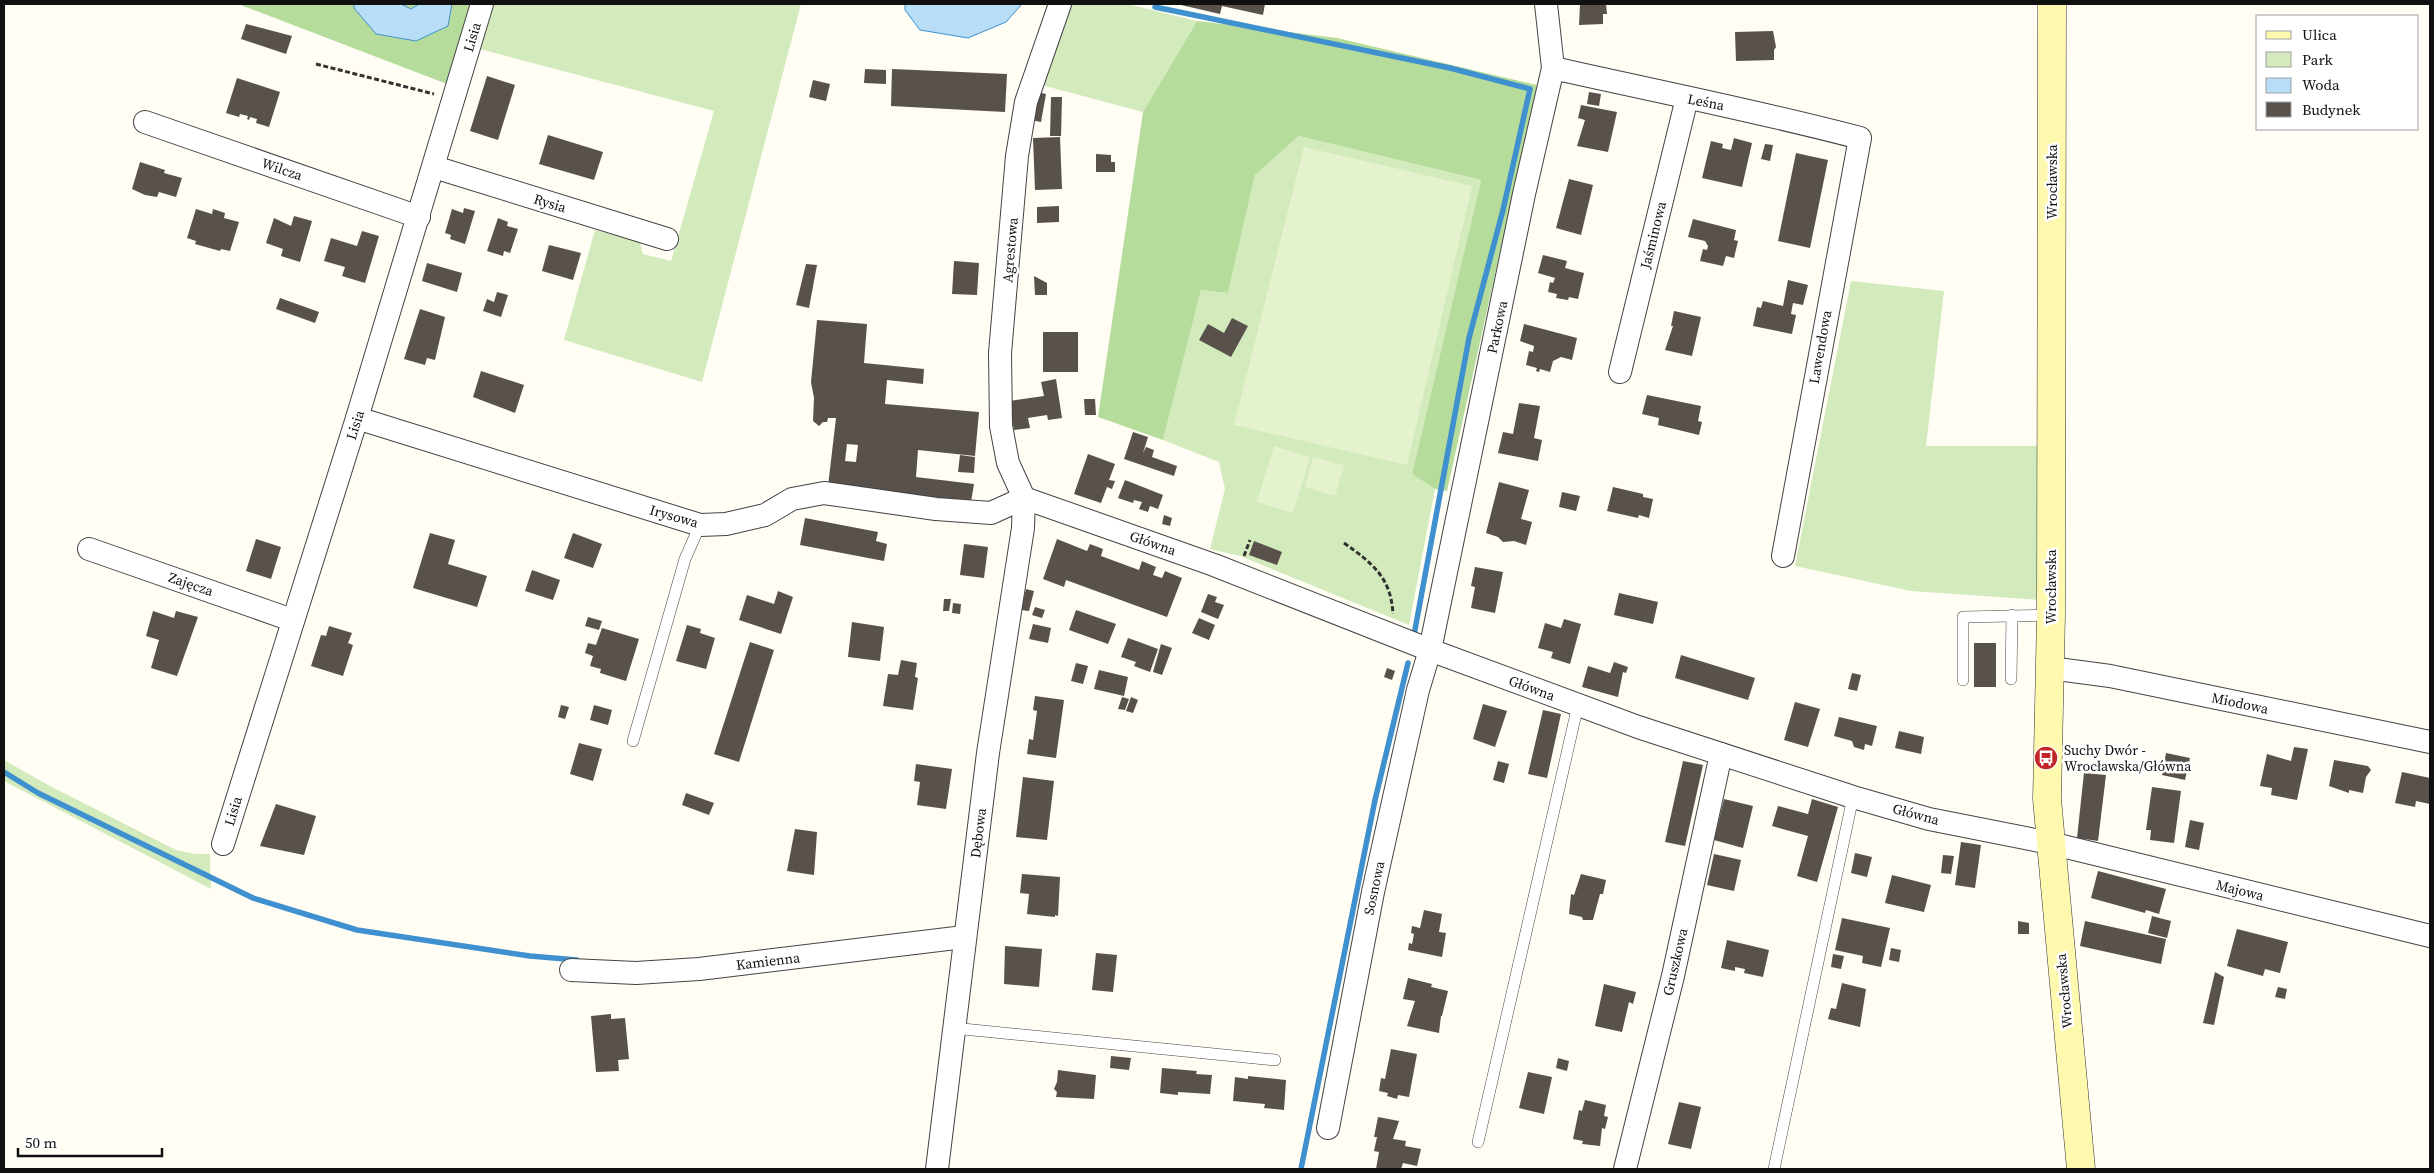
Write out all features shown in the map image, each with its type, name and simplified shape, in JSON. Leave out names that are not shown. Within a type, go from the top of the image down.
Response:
[{"type":"street","name":"Lisia","points":[[223,844],[292,620],[358,418],[482,4]]},
{"type":"street","name":"Agrestowa","points":[[1024,498],[1008,463],[1001,426],[1000,353],[1017,156],[1026,102],[1060,4]]},
{"type":"street","name":"Parkowa","points":[[1430,650],[1524,194],[1553,68],[1546,4]]},
{"type":"street","name":"Wrocławska","points":[[2052,4],[2051,615],[2046,758],[2050,843],[2080,1169]]},
{"type":"street","name":"Leśna","points":[[1553,68],[1687,98],[1781,116],[1860,138]]},
{"type":"street","name":"Jaśminowa","points":[[1620,372],[1687,98]]},
{"type":"street","name":"Wilcza","points":[[145,122],[419,217]]},
{"type":"street","name":"Lawendowa","points":[[1783,556],[1860,138]]},
{"type":"street","name":"Rysia","points":[[434,167],[667,239]]},
{"type":"street","name":"Irysowa","points":[[358,418],[700,526],[726,524],[765,515],[792,499],[824,493],[936,508],[992,513],[1024,498]]},
{"type":"street","name":"Główna","points":[[1024,498],[1214,565],[1430,650],[1578,705],[1721,754],[1853,797],[1930,819],[2050,843]]},
{"type":"street","name":"Dębowa","points":[[937,1169],[964,937],[988,753],[1023,528],[1024,498]]},
{"type":"street","name":"Zajęcza","points":[[89,549],[292,620]]},
{"type":"street","name":"Sosnowa","points":[[1328,1128],[1373,892],[1418,690],[1430,650]]},
{"type":"street","name":"Miodowa","points":[[2050,668],[2110,676],[2430,742]]},
{"type":"street","name":"Gruszkowa","points":[[1625,1169],[1672,976],[1721,754]]},
{"type":"street","name":"Majowa","points":[[2050,843],[2430,936]]},
{"type":"street","name":"Kamienna","points":[[571,970],[636,973],[699,969],[964,937]]},
{"type":"lane","points":[[633,741],[685,559],[700,526]]},
{"type":"lane","points":[[2011,679],[2012,615]]},
{"type":"lane","points":[[1963,680],[1963,617],[2051,615]]},
{"type":"lane","points":[[1478,1142],[1578,705]]},
{"type":"lane","points":[[1774,1169],[1853,797]]},
{"type":"lane","points":[[953,1028],[1274,1060]]},
{"type":"path","points":[[316,64],[454,99]]},
{"type":"path","points":[[1243,560],[1250,540]]},
{"type":"path","points":[[1344,543],[1372,563],[1385,581],[1392,600],[1392,622]]},
{"type":"green space","points":[[238,4],[476,4],[447,84]]},
{"type":"green space","points":[[494,4],[801,4],[702,382],[564,340],[595,230],[640,242],[643,254],[671,261],[714,111],[480,49]]},
{"type":"green space","points":[[1061,4],[1127,4],[1197,21],[1143,112],[1034,83]]},
{"type":"green space","points":[[1197,21],[1337,38],[1537,85],[1447,491],[1435,489],[1412,474],[1481,180],[1299,136],[1255,175],[1228,293],[1201,290],[1163,440],[1098,417],[1143,112]]},
{"type":"green space","points":[[1299,136],[1481,180],[1412,474],[1435,489],[1409,625],[1240,556],[1210,549],[1225,489],[1219,462],[1163,440],[1201,290],[1228,293],[1255,175]]},
{"type":"green space","points":[[1304,147],[1472,186],[1407,465],[1234,425]]},
{"type":"green space","points":[[1851,281],[1944,291],[1926,446],[2037,446],[2040,600],[1911,591],[1795,566]]},
{"type":"green space","points":[[1274,446],[1310,457],[1293,513],[1257,502]]},
{"type":"green space","points":[[1313,457],[1344,465],[1335,496],[1305,487]]},
{"type":"green space","points":[[4,760],[48,785],[176,850],[195,854],[210,854],[211,889],[4,781]]},
{"type":"water","points":[[354,4],[401,4],[411,9],[419,4],[452,4],[448,26],[416,41],[376,34],[354,8]]},
{"type":"water","points":[[905,4],[1022,4],[1006,22],[968,38],[920,30],[905,10]]},
{"type":"building","points":[[1265,4],[1263,15],[1222,6],[1220,14],[1181,5]]},
{"type":"building","points":[[1580,4],[1606,4],[1607,14],[1603,14],[1603,24],[1579,25]]},
{"type":"building","points":[[246,24],[292,36],[286,54],[241,39]]},
{"type":"building","points":[[1773,31],[1776,47],[1774,50],[1774,60],[1736,61],[1735,32]]},
{"type":"building","points":[[865,69],[886,70],[886,84],[864,83]]},
{"type":"building","points":[[892,69],[1007,74],[1005,112],[891,106]]},
{"type":"building","points":[[487,76],[515,85],[498,140],[470,131]]},
{"type":"building","points":[[237,78],[280,92],[269,127],[256,123],[257,119],[250,117],[249,120],[247,119],[248,116],[240,114],[239,117],[226,113]]},
{"type":"building","points":[[813,80],[830,84],[826,101],[809,97]]},
{"type":"building","points":[[1037,92],[1046,94],[1041,122],[1031,120]]},
{"type":"building","points":[[1589,92],[1601,94],[1599,106],[1587,104]]},
{"type":"building","points":[[1051,97],[1062,97],[1061,136],[1050,136]]},
{"type":"building","points":[[1581,105],[1617,112],[1608,152],[1577,146],[1585,120],[1578,118]]},
{"type":"building","points":[[548,135],[603,152],[594,180],[539,164]]},
{"type":"building","points":[[1060,137],[1062,189],[1035,190],[1033,138]]},
{"type":"building","points":[[1734,138],[1752,143],[1742,187],[1702,178],[1711,141],[1723,144],[1722,148],[1731,150]]},
{"type":"building","points":[[1765,144],[1773,145],[1770,161],[1761,159]]},
{"type":"building","points":[[1796,153],[1828,160],[1810,248],[1778,241]]},
{"type":"building","points":[[1096,154],[1111,155],[1111,162],[1115,162],[1115,172],[1096,172]]},
{"type":"building","points":[[140,162],[165,170],[164,173],[182,178],[176,197],[159,192],[157,197],[145,195],[132,189]]},
{"type":"building","points":[[1569,179],[1593,185],[1581,235],[1556,228]]},
{"type":"building","points":[[1059,206],[1059,222],[1037,223],[1037,207]]},
{"type":"building","points":[[464,208],[475,211],[465,244],[450,239],[451,235],[445,233],[452,209],[463,213]]},
{"type":"building","points":[[196,209],[212,214],[213,209],[225,213],[224,218],[239,222],[230,251],[221,249],[220,251],[195,244],[196,241],[187,238]]},
{"type":"building","points":[[294,216],[312,221],[300,262],[281,256],[283,249],[266,243],[274,218],[291,226]]},
{"type":"building","points":[[498,218],[508,222],[507,226],[518,229],[510,253],[504,251],[503,256],[487,251]]},
{"type":"building","points":[[1693,219],[1736,230],[1734,240],[1738,241],[1734,258],[1726,256],[1723,266],[1700,261],[1703,249],[1707,250],[1708,246],[1705,241],[1688,237]]},
{"type":"building","points":[[362,231],[379,236],[365,283],[342,276],[345,267],[324,261],[331,238],[357,246]]},
{"type":"building","points":[[549,245],[581,253],[573,280],[542,271]]},
{"type":"building","points":[[1543,255],[1567,261],[1565,268],[1584,273],[1578,299],[1569,297],[1568,300],[1556,298],[1557,294],[1548,292],[1550,282],[1553,283],[1555,278],[1538,273]]},
{"type":"building","points":[[954,261],[979,263],[977,295],[952,294]]},
{"type":"building","points":[[427,263],[462,273],[457,292],[422,281]]},
{"type":"building","points":[[806,264],[817,265],[809,308],[796,305]]},
{"type":"building","points":[[1034,276],[1047,283],[1047,295],[1035,295]]},
{"type":"building","points":[[1788,280],[1808,285],[1803,305],[1793,303],[1791,314],[1796,315],[1792,334],[1753,326],[1757,307],[1761,308],[1763,301],[1783,306]]},
{"type":"building","points":[[497,292],[508,295],[501,317],[483,311],[487,299],[494,302]]},
{"type":"building","points":[[280,298],[319,312],[315,323],[276,309]]},
{"type":"building","points":[[420,309],[445,317],[435,360],[427,358],[425,365],[404,359]]},
{"type":"building","points":[[1674,311],[1701,317],[1692,356],[1665,350],[1673,326],[1671,326]]},
{"type":"building","points":[[1232,318],[1248,326],[1231,357],[1199,340],[1208,324],[1224,333]]},
{"type":"building","points":[[817,320],[867,324],[864,363],[924,369],[923,384],[887,380],[885,404],[979,412],[975,456],[918,450],[916,477],[974,484],[971,502],[828,486],[836,418],[828,418],[827,422],[823,422],[819,426],[813,421],[814,398],[811,382]],"holes":[[[847,444],[858,445],[856,462],[845,461]]]},
{"type":"building","points":[[1524,324],[1577,338],[1572,360],[1561,357],[1553,361],[1550,372],[1540,369],[1539,372],[1536,371],[1537,368],[1526,365],[1529,351],[1533,352],[1534,346],[1520,341]]},
{"type":"building","points":[[1043,332],[1078,332],[1078,372],[1043,372]]},
{"type":"building","points":[[481,371],[524,385],[515,413],[473,397]]},
{"type":"building","points":[[1056,379],[1062,418],[1048,420],[1047,415],[1028,418],[1030,428],[1014,430],[1009,401],[1044,396],[1041,382]]},
{"type":"building","points":[[1647,395],[1701,406],[1698,421],[1702,422],[1699,435],[1658,425],[1659,418],[1642,414]]},
{"type":"building","points":[[1084,399],[1095,399],[1096,415],[1085,415]]},
{"type":"building","points":[[1519,403],[1540,406],[1534,438],[1542,440],[1538,461],[1498,453],[1503,432],[1513,434]]},
{"type":"building","points":[[1133,432],[1148,437],[1143,453],[1146,447],[1154,450],[1152,457],[1177,466],[1174,476],[1124,459]]},
{"type":"building","points":[[1088,454],[1115,464],[1109,480],[1115,481],[1112,489],[1107,487],[1101,503],[1074,494]]},
{"type":"building","points":[[960,455],[975,457],[974,473],[958,472]]},
{"type":"building","points":[[1125,480],[1163,495],[1158,509],[1150,506],[1148,512],[1139,509],[1142,502],[1134,500],[1133,503],[1118,498]]},
{"type":"building","points":[[1499,482],[1529,490],[1521,519],[1532,522],[1526,545],[1514,541],[1503,542],[1498,537],[1486,533]]},
{"type":"building","points":[[1613,487],[1643,494],[1643,497],[1653,499],[1649,518],[1639,515],[1638,518],[1607,511]]},
{"type":"building","points":[[1562,492],[1580,496],[1576,511],[1559,507]]},
{"type":"building","points":[[1164,515],[1172,518],[1170,526],[1162,524]]},
{"type":"building","points":[[805,518],[878,532],[876,541],[887,544],[884,561],[800,545]]},
{"type":"building","points":[[430,533],[455,540],[448,564],[487,576],[477,607],[413,588]]},
{"type":"building","points":[[573,533],[602,544],[593,568],[564,558]]},
{"type":"building","points":[[256,539],[281,547],[271,579],[246,571]]},
{"type":"building","points":[[1057,539],[1087,551],[1090,544],[1103,549],[1101,556],[1139,570],[1142,561],[1156,567],[1153,575],[1162,578],[1165,571],[1182,578],[1167,617],[1066,580],[1064,587],[1043,579]]},
{"type":"building","points":[[1254,541],[1282,552],[1277,565],[1249,555]]},
{"type":"building","points":[[964,544],[988,547],[984,578],[960,575]]},
{"type":"building","points":[[1475,567],[1503,572],[1495,613],[1471,608],[1475,587],[1471,586]]},
{"type":"building","points":[[532,570],[560,580],[553,600],[525,591]]},
{"type":"building","points":[[1026,589],[1034,591],[1029,611],[1021,610]]},
{"type":"building","points":[[778,591],[793,597],[781,634],[739,620],[747,595],[774,604]]},
{"type":"building","points":[[1619,593],[1658,602],[1653,624],[1614,615]]},
{"type":"building","points":[[1208,594],[1217,597],[1215,602],[1224,605],[1218,619],[1201,612]]},
{"type":"building","points":[[944,599],[951,599],[949,611],[943,611]]},
{"type":"building","points":[[953,603],[961,604],[960,614],[952,613]]},
{"type":"building","points":[[1035,607],[1045,610],[1042,618],[1032,615]]},
{"type":"building","points":[[1076,610],[1116,624],[1108,644],[1069,630]]},
{"type":"building","points":[[153,611],[174,618],[176,611],[198,617],[177,676],[151,668],[159,640],[146,636]]},
{"type":"building","points":[[588,617],[602,621],[599,630],[585,626]]},
{"type":"building","points":[[1199,618],[1215,625],[1209,640],[1192,633]]},
{"type":"building","points":[[1564,619],[1581,624],[1570,664],[1551,658],[1553,652],[1538,648],[1545,623],[1561,628]]},
{"type":"building","points":[[852,622],[884,627],[880,661],[848,657]]},
{"type":"building","points":[[1033,624],[1051,628],[1048,643],[1029,639]]},
{"type":"building","points":[[687,625],[701,629],[700,633],[715,638],[706,669],[676,661]]},
{"type":"building","points":[[329,626],[352,633],[348,643],[353,645],[343,676],[311,666],[321,635],[326,636]]},
{"type":"building","points":[[602,628],[639,639],[626,681],[600,673],[601,669],[590,666],[593,656],[585,653],[588,643],[596,645]]},
{"type":"building","points":[[1128,638],[1158,649],[1150,672],[1134,666],[1136,662],[1121,657]]},
{"type":"building","points":[[750,642],[774,650],[739,762],[714,754]]},
{"type":"building","points":[[1974,643],[1996,643],[1996,687],[1974,687]]},
{"type":"building","points":[[1161,644],[1172,648],[1162,675],[1153,672]]},
{"type":"building","points":[[1681,655],[1755,678],[1748,700],[1675,678]]},
{"type":"building","points":[[901,660],[917,663],[915,677],[918,678],[913,710],[883,706],[888,674],[898,675]]},
{"type":"building","points":[[1614,662],[1628,667],[1626,673],[1623,672],[1618,697],[1582,687],[1588,666],[1610,673]]},
{"type":"building","points":[[1076,663],[1088,666],[1083,684],[1071,681]]},
{"type":"building","points":[[1387,668],[1395,671],[1392,680],[1384,677]]},
{"type":"building","points":[[1099,670],[1128,677],[1124,696],[1094,689]]},
{"type":"building","points":[[1852,673],[1861,675],[1857,691],[1848,689]]},
{"type":"building","points":[[1035,696],[1064,700],[1056,758],[1027,754],[1029,739],[1033,740],[1037,711],[1033,710]]},
{"type":"building","points":[[1122,697],[1129,699],[1125,710],[1118,709]]},
{"type":"building","points":[[1131,697],[1138,700],[1133,713],[1126,711]]},
{"type":"building","points":[[1795,702],[1820,709],[1808,747],[1784,740]]},
{"type":"building","points":[[1483,704],[1507,711],[1495,747],[1473,739]]},
{"type":"building","points":[[561,705],[569,707],[565,719],[558,717]]},
{"type":"building","points":[[594,705],[612,710],[608,725],[590,720]]},
{"type":"building","points":[[1543,710],[1561,714],[1547,778],[1528,774]]},
{"type":"building","points":[[1839,717],[1877,726],[1872,746],[1865,744],[1864,750],[1854,747],[1852,741],[1834,736]]},
{"type":"building","points":[[1899,731],[1924,737],[1921,754],[1895,748]]},
{"type":"building","points":[[579,743],[602,749],[593,781],[570,774]]},
{"type":"building","points":[[2294,747],[2308,749],[2297,800],[2271,795],[2272,788],[2260,786],[2267,754],[2291,761]]},
{"type":"building","points":[[2166,753],[2190,758],[2185,780],[2162,775]]},
{"type":"building","points":[[2334,760],[2368,766],[2371,770],[2366,777],[2363,793],[2349,790],[2349,793],[2329,786]]},
{"type":"building","points":[[1498,761],[1509,764],[1504,783],[1493,780]]},
{"type":"building","points":[[1683,761],[1703,765],[1685,846],[1665,842]]},
{"type":"building","points":[[916,764],[952,769],[946,809],[917,805],[920,782],[914,781]]},
{"type":"building","points":[[2402,772],[2430,778],[2430,804],[2416,801],[2415,807],[2395,803]]},
{"type":"building","points":[[2084,773],[2106,775],[2098,841],[2077,838]]},
{"type":"building","points":[[1023,777],[1054,781],[1047,840],[1016,837]]},
{"type":"building","points":[[2152,787],[2181,791],[2174,843],[2150,840],[2151,830],[2146,830]]},
{"type":"building","points":[[686,793],[714,803],[709,815],[682,805]]},
{"type":"building","points":[[1724,799],[1753,806],[1743,848],[1714,840]]},
{"type":"building","points":[[1812,799],[1838,807],[1817,882],[1797,876],[1808,836],[1772,826],[1778,806],[1808,814]]},
{"type":"building","points":[[276,804],[316,816],[304,855],[260,846]]},
{"type":"building","points":[[2190,820],[2204,823],[2199,850],[2185,847]]},
{"type":"building","points":[[795,829],[817,832],[814,875],[787,871]]},
{"type":"building","points":[[1961,842],[1981,845],[1975,888],[1955,885]]},
{"type":"building","points":[[1855,853],[1872,857],[1867,877],[1851,873]]},
{"type":"building","points":[[1714,854],[1741,860],[1734,891],[1707,885]]},
{"type":"building","points":[[1943,855],[1954,856],[1951,874],[1941,873]]},
{"type":"building","points":[[2098,871],[2166,889],[2159,914],[2146,910],[2145,913],[2091,898]]},
{"type":"building","points":[[1022,874],[1060,877],[1058,916],[1027,914],[1029,894],[1020,893]]},
{"type":"building","points":[[1581,874],[1606,880],[1593,920],[1583,920],[1582,917],[1569,914],[1571,894],[1574,895]]},
{"type":"building","points":[[1892,875],[1931,885],[1924,912],[1885,903]]},
{"type":"building","points":[[1424,910],[1442,914],[1439,932],[1446,933],[1442,957],[1408,950],[1409,943],[1412,944],[1414,934],[1411,933],[1412,926],[1420,928]]},
{"type":"building","points":[[2152,916],[2171,921],[2167,938],[2148,933]]},
{"type":"building","points":[[1842,918],[1890,928],[1881,967],[1862,963],[1863,956],[1835,950]]},
{"type":"building","points":[[2018,921],[2029,923],[2029,934],[2018,934]]},
{"type":"building","points":[[2085,921],[2166,939],[2161,964],[2080,946]]},
{"type":"building","points":[[2237,929],[2288,942],[2280,973],[2265,969],[2263,976],[2227,966]]},
{"type":"building","points":[[1727,940],[1769,950],[1763,977],[1744,973],[1745,969],[1735,967],[1735,971],[1721,968]]},
{"type":"building","points":[[1005,946],[1042,949],[1039,987],[1004,984]]},
{"type":"building","points":[[1891,948],[1901,950],[1899,962],[1889,960]]},
{"type":"building","points":[[1096,953],[1117,955],[1113,992],[1092,990]]},
{"type":"building","points":[[1833,954],[1844,956],[1841,969],[1831,967]]},
{"type":"building","points":[[2215,972],[2224,977],[2214,1025],[2203,1023]]},
{"type":"building","points":[[1408,978],[1432,984],[1431,987],[1448,991],[1441,1016],[1439,1033],[1407,1026],[1415,1001],[1403,999]]},
{"type":"building","points":[[1842,983],[1866,989],[1860,1027],[1828,1019],[1831,1008],[1836,1009]]},
{"type":"building","points":[[1604,984],[1636,992],[1633,1004],[1629,1002],[1622,1032],[1595,1026]]},
{"type":"building","points":[[2278,987],[2287,989],[2285,999],[2275,997]]},
{"type":"building","points":[[611,1014],[611,1019],[625,1018],[629,1059],[618,1060],[619,1071],[596,1072],[591,1016]]},
{"type":"building","points":[[1391,1049],[1417,1054],[1409,1097],[1398,1095],[1397,1099],[1387,1096],[1388,1093],[1379,1091],[1381,1078],[1385,1079]]},
{"type":"building","points":[[1111,1056],[1131,1058],[1129,1070],[1110,1068]]},
{"type":"building","points":[[1558,1058],[1569,1061],[1567,1071],[1556,1068]]},
{"type":"building","points":[[1162,1068],[1197,1071],[1196,1074],[1212,1075],[1210,1094],[1178,1092],[1178,1095],[1160,1093]]},
{"type":"building","points":[[1058,1070],[1096,1075],[1094,1099],[1056,1097],[1057,1092],[1054,1089]]},
{"type":"building","points":[[1528,1072],[1552,1077],[1544,1114],[1519,1108]]},
{"type":"building","points":[[1248,1076],[1286,1080],[1284,1110],[1264,1108],[1265,1104],[1233,1101],[1235,1077],[1248,1079]]},
{"type":"building","points":[[1585,1100],[1606,1105],[1604,1116],[1608,1117],[1605,1129],[1602,1128],[1600,1146],[1582,1144],[1583,1141],[1573,1139],[1579,1110],[1582,1111]]},
{"type":"building","points":[[1679,1102],[1701,1107],[1691,1149],[1668,1144]]},
{"type":"building","points":[[1378,1117],[1399,1121],[1393,1139],[1406,1141],[1405,1146],[1421,1149],[1417,1166],[1403,1163],[1401,1169],[1376,1169],[1379,1152],[1374,1151],[1377,1137],[1374,1137]]},
{"type":"waterway","points":[[1155,7],[1450,68],[1530,89],[1503,210],[1469,338],[1414,635]]},
{"type":"waterway","points":[[1301,1169],[1375,800],[1408,663]]},
{"type":"waterway","points":[[4,772],[38,793],[253,898],[357,930],[530,956],[577,960]]},
{"type":"place","name":"Suchy Dwór - Wrocławska/Główna","points":[[2046,758]]}]
